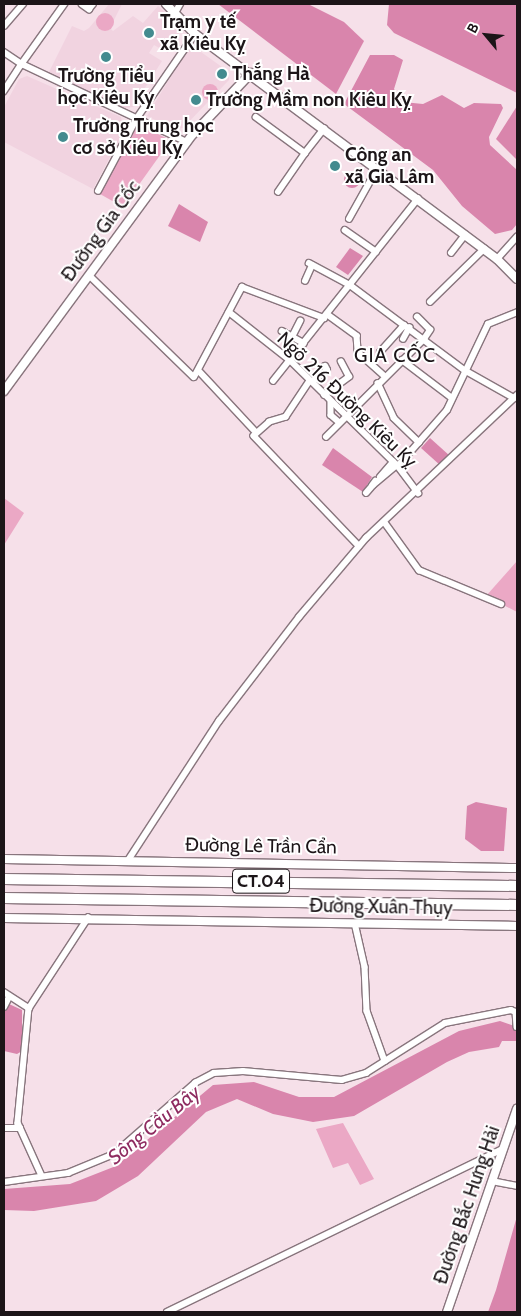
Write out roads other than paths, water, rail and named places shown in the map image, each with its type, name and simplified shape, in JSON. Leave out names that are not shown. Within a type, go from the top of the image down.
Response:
[{"type":"highway","name":"CT.04","points":[[4,878],[517,886]]},
{"type":"highway","name":"CT.04","points":[[4,899],[237,900],[517,905]]},
{"type":"main road","points":[[166,4],[174,15],[196,34],[251,73],[484,249],[517,279]]},
{"type":"main road","name":"Đường Gia Cốc","points":[[4,392],[187,142],[251,73]]},
{"type":"main road","name":"Đường Lê Trần Cẩn","points":[[4,859],[129,859],[517,868]]},
{"type":"main road","name":"Đường Xuân Thụy","points":[[4,918],[517,926]]},
{"type":"main road","name":"Đường Bắc Hưng Hải","points":[[447,1312],[501,1150],[517,1109]]},
{"type":"street","points":[[4,26],[22,4]]},
{"type":"street","points":[[4,92],[65,4]]},
{"type":"street","points":[[82,4],[89,9],[93,4]]},
{"type":"street","points":[[174,15],[180,4]]},
{"type":"street","points":[[98,191],[137,118],[196,34]]},
{"type":"street","points":[[4,52],[22,64],[187,142]]},
{"type":"street","points":[[256,118],[305,153]]},
{"type":"street","points":[[278,192],[324,129]]},
{"type":"street","points":[[349,218],[377,169]]},
{"type":"street","points":[[273,381],[418,200]]},
{"type":"street","points":[[345,230],[376,252]]},
{"type":"street","points":[[451,253],[465,235]]},
{"type":"street","points":[[497,259],[517,237]]},
{"type":"street","points":[[430,302],[484,249]]},
{"type":"street","points":[[129,859],[246,683],[359,546],[386,524],[516,397],[466,371],[350,285],[311,264],[305,281]]},
{"type":"street","points":[[89,275],[194,377],[200,372],[240,289],[248,286],[326,316],[357,336],[358,352],[386,376]]},
{"type":"street","name":"Ngõ 216 Đường Kiêu Kỵ","points":[[229,312],[290,361],[311,381],[396,464],[418,493]]},
{"type":"street","points":[[366,493],[376,481],[419,442],[447,410],[451,397],[466,371],[488,324],[517,312]]},
{"type":"street","points":[[326,437],[344,415],[424,340],[430,330],[417,317]]},
{"type":"street","points":[[292,337],[300,321]]},
{"type":"street","points":[[403,338],[406,327]]},
{"type":"street","points":[[380,352],[406,327]]},
{"type":"street","points":[[282,331],[304,344]]},
{"type":"street","points":[[402,360],[451,397]]},
{"type":"street","points":[[324,395],[349,377],[341,362]]},
{"type":"street","points":[[256,432],[286,417],[311,381],[327,370],[325,366]]},
{"type":"street","points":[[200,372],[256,432]]},
{"type":"street","points":[[378,383],[394,418],[419,442]]},
{"type":"street","points":[[331,402],[331,415],[339,422]]},
{"type":"street","points":[[256,432],[255,439],[359,546]]},
{"type":"street","points":[[386,524],[419,570],[501,604]]},
{"type":"street","points":[[42,1176],[20,1128],[29,1008],[88,918]]},
{"type":"street","points":[[355,923],[365,967],[367,1011],[385,1061]]},
{"type":"street","points":[[4,992],[9,997],[29,1008]]},
{"type":"street","points":[[4,1006],[9,997]]},
{"type":"street","points":[[4,1182],[21,1183],[42,1176],[73,1171],[114,1154],[204,1078],[243,1071],[342,1080],[385,1061],[445,1023],[505,1009],[516,1012],[517,1025]]},
{"type":"street","points":[[4,1128],[20,1128]]},
{"type":"street","points":[[167,1312],[501,1150]]},
{"type":"street","points":[[492,1181],[517,1186]]},
{"type":"place","name":"Trạm y tế xã Kiêu Kỵ","points":[[149,33]]},
{"type":"place","name":"Trường Tiểu học Kiêu Kỵ","points":[[106,57]]},
{"type":"place","name":"Thắng Hà","points":[[222,74]]},
{"type":"place","name":"Trường Mầm non Kiêu Kỵ","points":[[196,100]]},
{"type":"place","name":"Trường Trung học cơ sở Kiêu Kỵ","points":[[63,137]]},
{"type":"place","name":"Công an xã Gia Lâm","points":[[335,166]]},
{"type":"district","name":"GIA CỐC","points":[[395,355]]},
{"type":"water label","name":"Sông Cầu Bây","points":[[154,1125]]}]
